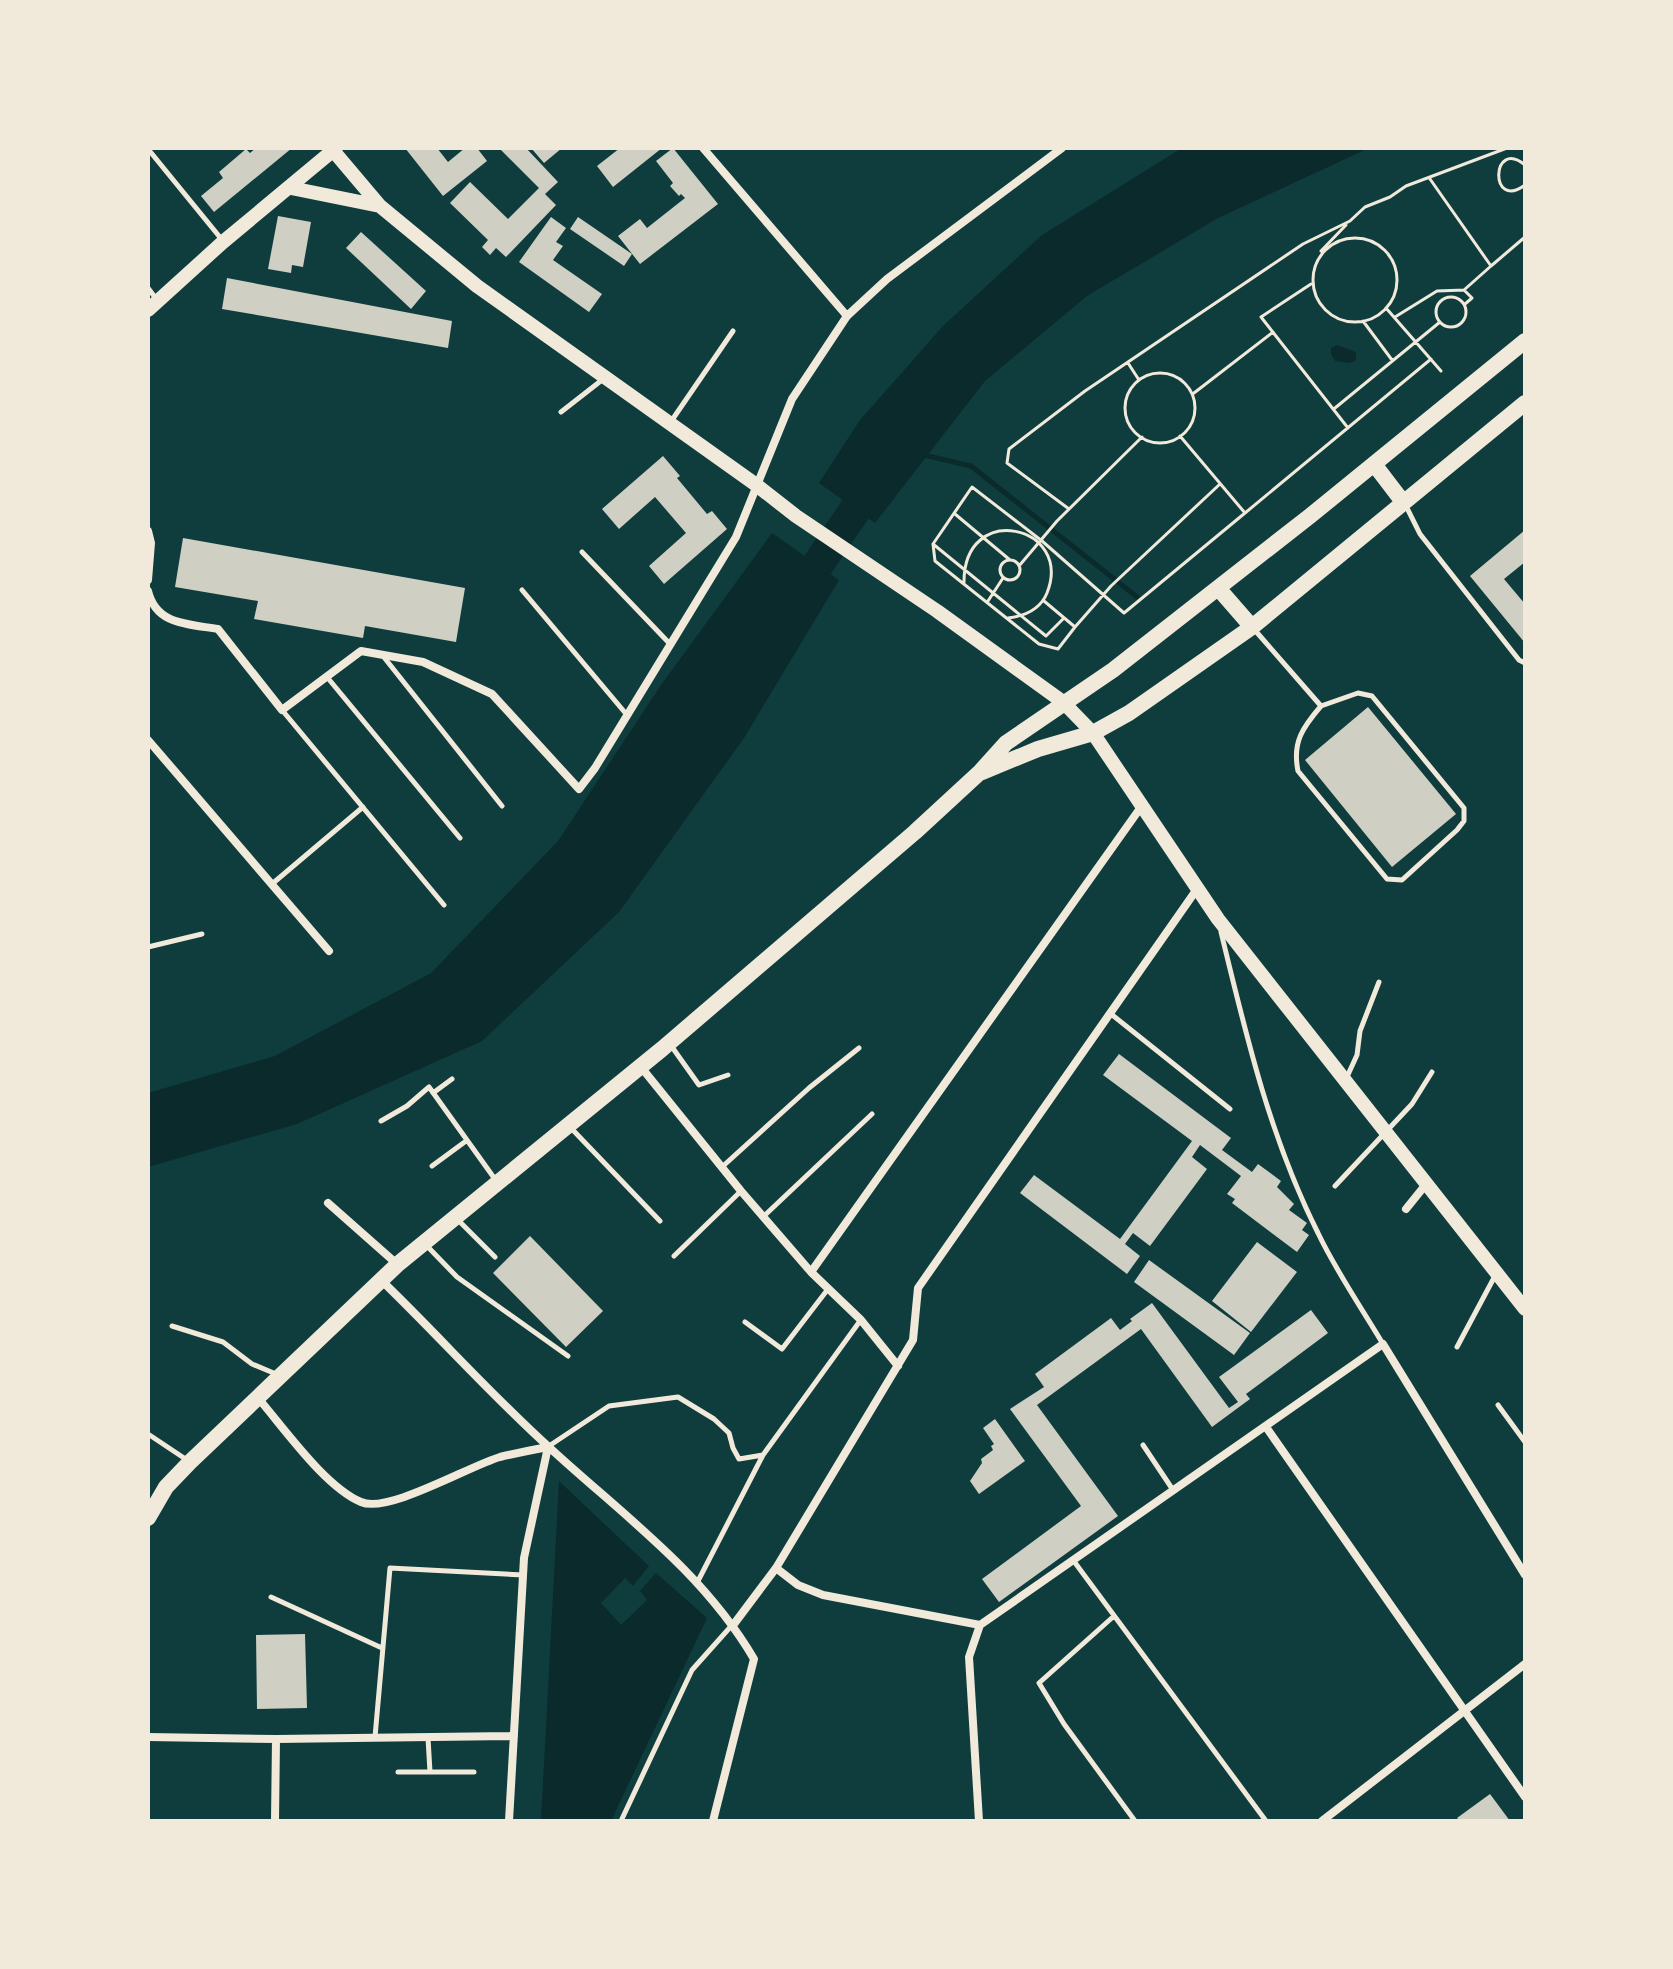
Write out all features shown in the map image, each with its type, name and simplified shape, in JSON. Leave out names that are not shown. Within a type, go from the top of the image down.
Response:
[{"type":"main road","points":[[148,1518],[166,1487],[190,1462],[398,1264],[670,1042],[915,832],[979,773],[1006,743],[1113,670],[1525,341]]},
{"type":"main road","points":[[979,773],[1038,749],[1093,733],[1129,713],[1252,627],[1525,403]]},
{"type":"main road","points":[[1374,464],[1403,502]]},
{"type":"main road","points":[[1218,588],[1252,627]]},
{"type":"street","points":[[703,148],[847,316]]},
{"type":"street","points":[[148,591],[151,604],[179,623],[218,629],[282,710],[361,651],[423,662],[492,694],[579,789],[736,537],[792,399],[847,316],[887,279],[1062,148]]},
{"type":"street","points":[[153,306],[333,149],[380,206],[477,286],[778,503],[937,611],[1063,702],[1093,733],[1218,919],[1525,1309]]},
{"type":"street","points":[[291,188],[380,206]]},
{"type":"street","points":[[148,531],[151,543],[148,580]]},
{"type":"street","points":[[148,740],[329,951]]},
{"type":"street","points":[[811,1272],[1141,807]]},
{"type":"street","points":[[734,1624],[776,1568],[913,1340],[918,1288],[1197,889]]},
{"type":"street","points":[[640,1066],[763,1217],[811,1272],[861,1320],[898,1366]]},
{"type":"street","points":[[1406,1209],[1427,1183]]},
{"type":"street","points":[[328,1203],[398,1264]]},
{"type":"street","points":[[382,1281],[548,1447],[698,1581],[734,1624],[754,1659],[713,1821]]},
{"type":"street","points":[[979,1821],[969,1657],[980,1625],[1383,1344],[1525,1575]]},
{"type":"street","points":[[257,1397],[326,1477],[365,1504],[386,1504],[498,1458],[548,1447]]},
{"type":"street","points":[[1266,1427],[1525,1797]]},
{"type":"street","points":[[509,1821],[524,1558],[548,1447]]},
{"type":"street","points":[[776,1568],[798,1585],[823,1595],[980,1625]]},
{"type":"street","points":[[1322,1821],[1525,1664]]},
{"type":"street","points":[[148,1737],[514,1736]]},
{"type":"street","points":[[275,1821],[276,1739]]},
{"type":"lane","points":[[148,149],[223,242]]},
{"type":"lane","points":[[148,288],[153,306]]},
{"type":"lane","points":[[670,424],[733,331]]},
{"type":"lane","points":[[561,412],[606,377]]},
{"type":"lane","points":[[1403,502],[1420,534],[1519,660],[1525,663]]},
{"type":"lane","points":[[582,552],[670,644]]},
{"type":"lane","points":[[522,590],[627,715]]},
{"type":"lane","points":[[1252,627],[1321,706]]},
{"type":"lane","points":[[383,655],[502,806]]},
{"type":"lane","points":[[327,676],[460,838]]},
{"type":"lane","points":[[1358,693],[1372,696],[1464,808],[1464,821],[1457,830],[1402,880],[1387,879],[1298,771],[1296,748],[1301,730],[1321,706],[1358,693]]},
{"type":"lane","points":[[282,710],[444,905]]},
{"type":"lane","points":[[272,884],[363,807]]},
{"type":"lane","points":[[1218,919],[1250,1055],[1280,1147],[1318,1234],[1383,1344]]},
{"type":"lane","points":[[148,947],[202,934]]},
{"type":"lane","points":[[1345,1080],[1357,1055],[1360,1031],[1379,982]]},
{"type":"lane","points":[[1110,1013],[1230,1109]]},
{"type":"lane","points":[[670,1042],[699,1085],[728,1075]]},
{"type":"lane","points":[[721,1168],[809,1088],[859,1048]]},
{"type":"lane","points":[[1335,1186],[1412,1104],[1432,1072]]},
{"type":"lane","points":[[433,1093],[452,1079]]},
{"type":"lane","points":[[381,1121],[407,1106],[429,1087],[497,1183]]},
{"type":"lane","points":[[763,1217],[872,1114]]},
{"type":"lane","points":[[568,1126],[660,1221]]},
{"type":"lane","points":[[432,1166],[466,1141]]},
{"type":"lane","points":[[674,1256],[741,1191]]},
{"type":"lane","points":[[456,1218],[495,1257]]},
{"type":"lane","points":[[426,1244],[457,1277],[568,1356]]},
{"type":"lane","points":[[1457,1347],[1497,1273]]},
{"type":"lane","points":[[745,1322],[782,1349],[828,1289]]},
{"type":"lane","points":[[698,1581],[763,1455],[861,1320]]},
{"type":"lane","points":[[172,1326],[223,1342],[252,1364],[281,1376]]},
{"type":"lane","points":[[548,1447],[609,1406],[678,1397],[714,1419],[729,1433],[739,1459],[763,1455]]},
{"type":"lane","points":[[1498,1405],[1525,1442]]},
{"type":"lane","points":[[148,1434],[190,1462]]},
{"type":"lane","points":[[1143,1445],[1174,1491]]},
{"type":"lane","points":[[1073,1560],[1266,1821]]},
{"type":"lane","points":[[375,1737],[390,1568],[523,1575]]},
{"type":"lane","points":[[271,1597],[382,1648]]},
{"type":"lane","points":[[1114,1616],[1039,1683],[1064,1724],[1135,1821]]},
{"type":"lane","points":[[621,1821],[692,1670],[734,1624]]},
{"type":"lane","points":[[428,1737],[430,1772]]},
{"type":"lane","points":[[398,1772],[474,1772]]},
{"type":"path","points":[[1320,255],[1331,244],[1344,239],[1359,238],[1382,248],[1391,258],[1397,284],[1386,308],[1376,317],[1350,322],[1324,310],[1312,283],[1314,268],[1320,255],[1328,242],[1365,207],[1390,197],[1406,186],[1507,148]]},
{"type":"path","points":[[1502,150],[1508,160]]},
{"type":"path","points":[[1525,165],[1515,159],[1508,160],[1499,168],[1499,182],[1511,191],[1525,185]]},
{"type":"path","points":[[1430,179],[1491,266]]},
{"type":"path","points":[[1069,509],[1007,463],[1009,449],[1085,391],[1303,244],[1350,221]]},
{"type":"path","points":[[1395,317],[1437,291],[1464,290],[1525,237]]},
{"type":"path","points":[[1312,283],[1261,317],[1348,428]]},
{"type":"path","points":[[1464,290],[1472,298],[1465,304]]},
{"type":"path","points":[[1440,322],[1437,311],[1445,298],[1455,297],[1465,304]]},
{"type":"path","points":[[1440,322],[1452,327],[1461,324],[1466,316],[1465,304]]},
{"type":"path","points":[[1386,308],[1441,371]]},
{"type":"path","points":[[1363,321],[1392,360]]},
{"type":"path","points":[[1335,409],[1440,322]]},
{"type":"path","points":[[1192,394],[1273,332]]},
{"type":"path","points":[[1220,484],[1103,594],[1058,649],[1039,644],[935,561],[933,544],[972,487],[1041,542],[1103,594],[1124,613],[1431,359]]},
{"type":"path","points":[[1127,362],[1139,380]]},
{"type":"path","points":[[1160,373],[1172,375],[1181,380],[1192,394],[1195,409],[1193,420],[1180,436],[1158,442],[1142,437],[1130,425],[1126,413],[1130,390],[1139,380],[1160,373]]},
{"type":"path","points":[[1180,436],[1245,513]]},
{"type":"path","points":[[1019,566],[1057,521],[1142,437]]},
{"type":"path","points":[[955,514],[1019,566],[1020,573],[1009,581],[1003,578],[1000,566],[1010,560]]},
{"type":"path","points":[[964,584],[968,554],[984,537],[1001,530],[1015,530],[1041,542],[1051,568],[1051,583],[1044,601],[1021,616],[1008,618]]},
{"type":"path","points":[[933,544],[1046,636],[1064,618]]},
{"type":"path","points":[[988,601],[1003,578]]},
{"type":"path","points":[[1044,601],[1075,627]]},
{"type":"water","points":[[1182,148],[1369,148],[1218,218],[1087,296],[985,381],[875,523],[819,483],[860,420],[944,325],[1042,235]]},
{"type":"water","points":[[1337,345],[1356,352],[1356,360],[1350,363],[1335,361],[1331,348]]},
{"type":"water","points":[[772,533],[839,580],[744,738],[619,912],[482,1041],[297,1124],[148,1167],[148,1093],[275,1056],[431,973],[558,841],[661,685]]},
{"type":"water","points":[[559,1481],[649,1566],[633,1586],[625,1578],[601,1603],[621,1625],[647,1600],[640,1591],[656,1573],[707,1618],[611,1821],[541,1821]]},
{"type":"building","points":[[256,148],[292,148],[214,212],[201,196],[223,178],[219,172],[246,149],[250,153]]},
{"type":"building","points":[[405,148],[437,148],[448,162],[465,148],[477,148],[487,161],[443,196]]},
{"type":"building","points":[[499,148],[526,148],[558,182],[545,194],[556,205],[506,257],[496,248],[490,255],[482,247],[488,240],[450,203],[470,182],[508,219],[539,188]]},
{"type":"building","points":[[531,148],[562,148],[544,163]]},
{"type":"building","points":[[620,148],[662,148],[613,187],[597,166]]},
{"type":"building","points":[[673,148],[718,204],[640,264],[618,236],[640,219],[647,228],[685,198],[670,186],[673,183],[656,161]]},
{"type":"building","points":[[278,216],[311,222],[303,267],[292,265],[291,273],[268,269]]},
{"type":"building","points":[[551,217],[566,228],[556,242],[563,246],[553,260],[602,294],[589,312],[519,262]]},
{"type":"building","points":[[578,217],[632,254],[624,266],[570,229]]},
{"type":"building","points":[[361,232],[426,291],[411,309],[346,248]]},
{"type":"building","points":[[227,278],[452,321],[448,348],[222,309]]},
{"type":"building","points":[[663,456],[707,514],[712,511],[727,529],[664,584],[649,566],[686,533],[655,497],[619,529],[602,509]]},
{"type":"building","points":[[1525,530],[1525,562],[1504,579],[1525,604],[1525,643],[1470,576]]},
{"type":"building","points":[[183,538],[465,588],[456,642],[365,626],[363,638],[254,619],[258,601],[175,587]]},
{"type":"building","points":[[1368,707],[1456,814],[1392,867],[1305,760]]},
{"type":"building","points":[[1119,1054],[1231,1138],[1222,1150],[1252,1172],[1258,1164],[1281,1181],[1277,1187],[1294,1204],[1289,1210],[1307,1223],[1302,1230],[1309,1235],[1297,1252],[1232,1203],[1235,1199],[1227,1194],[1241,1176],[1200,1145],[1192,1157],[1207,1169],[1150,1246],[1133,1233],[1125,1244],[1140,1256],[1127,1274],[1020,1193],[1034,1175],[1120,1239],[1192,1141],[1103,1075]]},
{"type":"building","points":[[530,1236],[603,1311],[566,1347],[493,1273]]},
{"type":"building","points":[[1257,1242],[1297,1272],[1251,1332],[1212,1301]]},
{"type":"building","points":[[1149,1260],[1250,1333],[1234,1355],[1134,1282]]},
{"type":"building","points":[[1152,1303],[1229,1408],[1238,1402],[1219,1377],[1311,1310],[1328,1333],[1246,1394],[1250,1399],[1212,1427],[1141,1329],[1037,1405],[1118,1516],[999,1602],[982,1579],[1081,1506],[1010,1409],[1044,1387],[1035,1374],[1111,1318],[1120,1330]]},
{"type":"building","points":[[995,1419],[1025,1461],[979,1494],[970,1481],[982,1463],[981,1459],[993,1450],[991,1446],[994,1444],[983,1428]]},
{"type":"building","points":[[305,1634],[307,1708],[257,1709],[256,1635]]},
{"type":"building","points":[[1490,1794],[1510,1821],[1460,1821],[1457,1818]]},
{"type":"waterway","points":[[924,455],[971,466],[1137,597]]},
{"type":"waterway","points":[[795,598],[879,475]]}]
